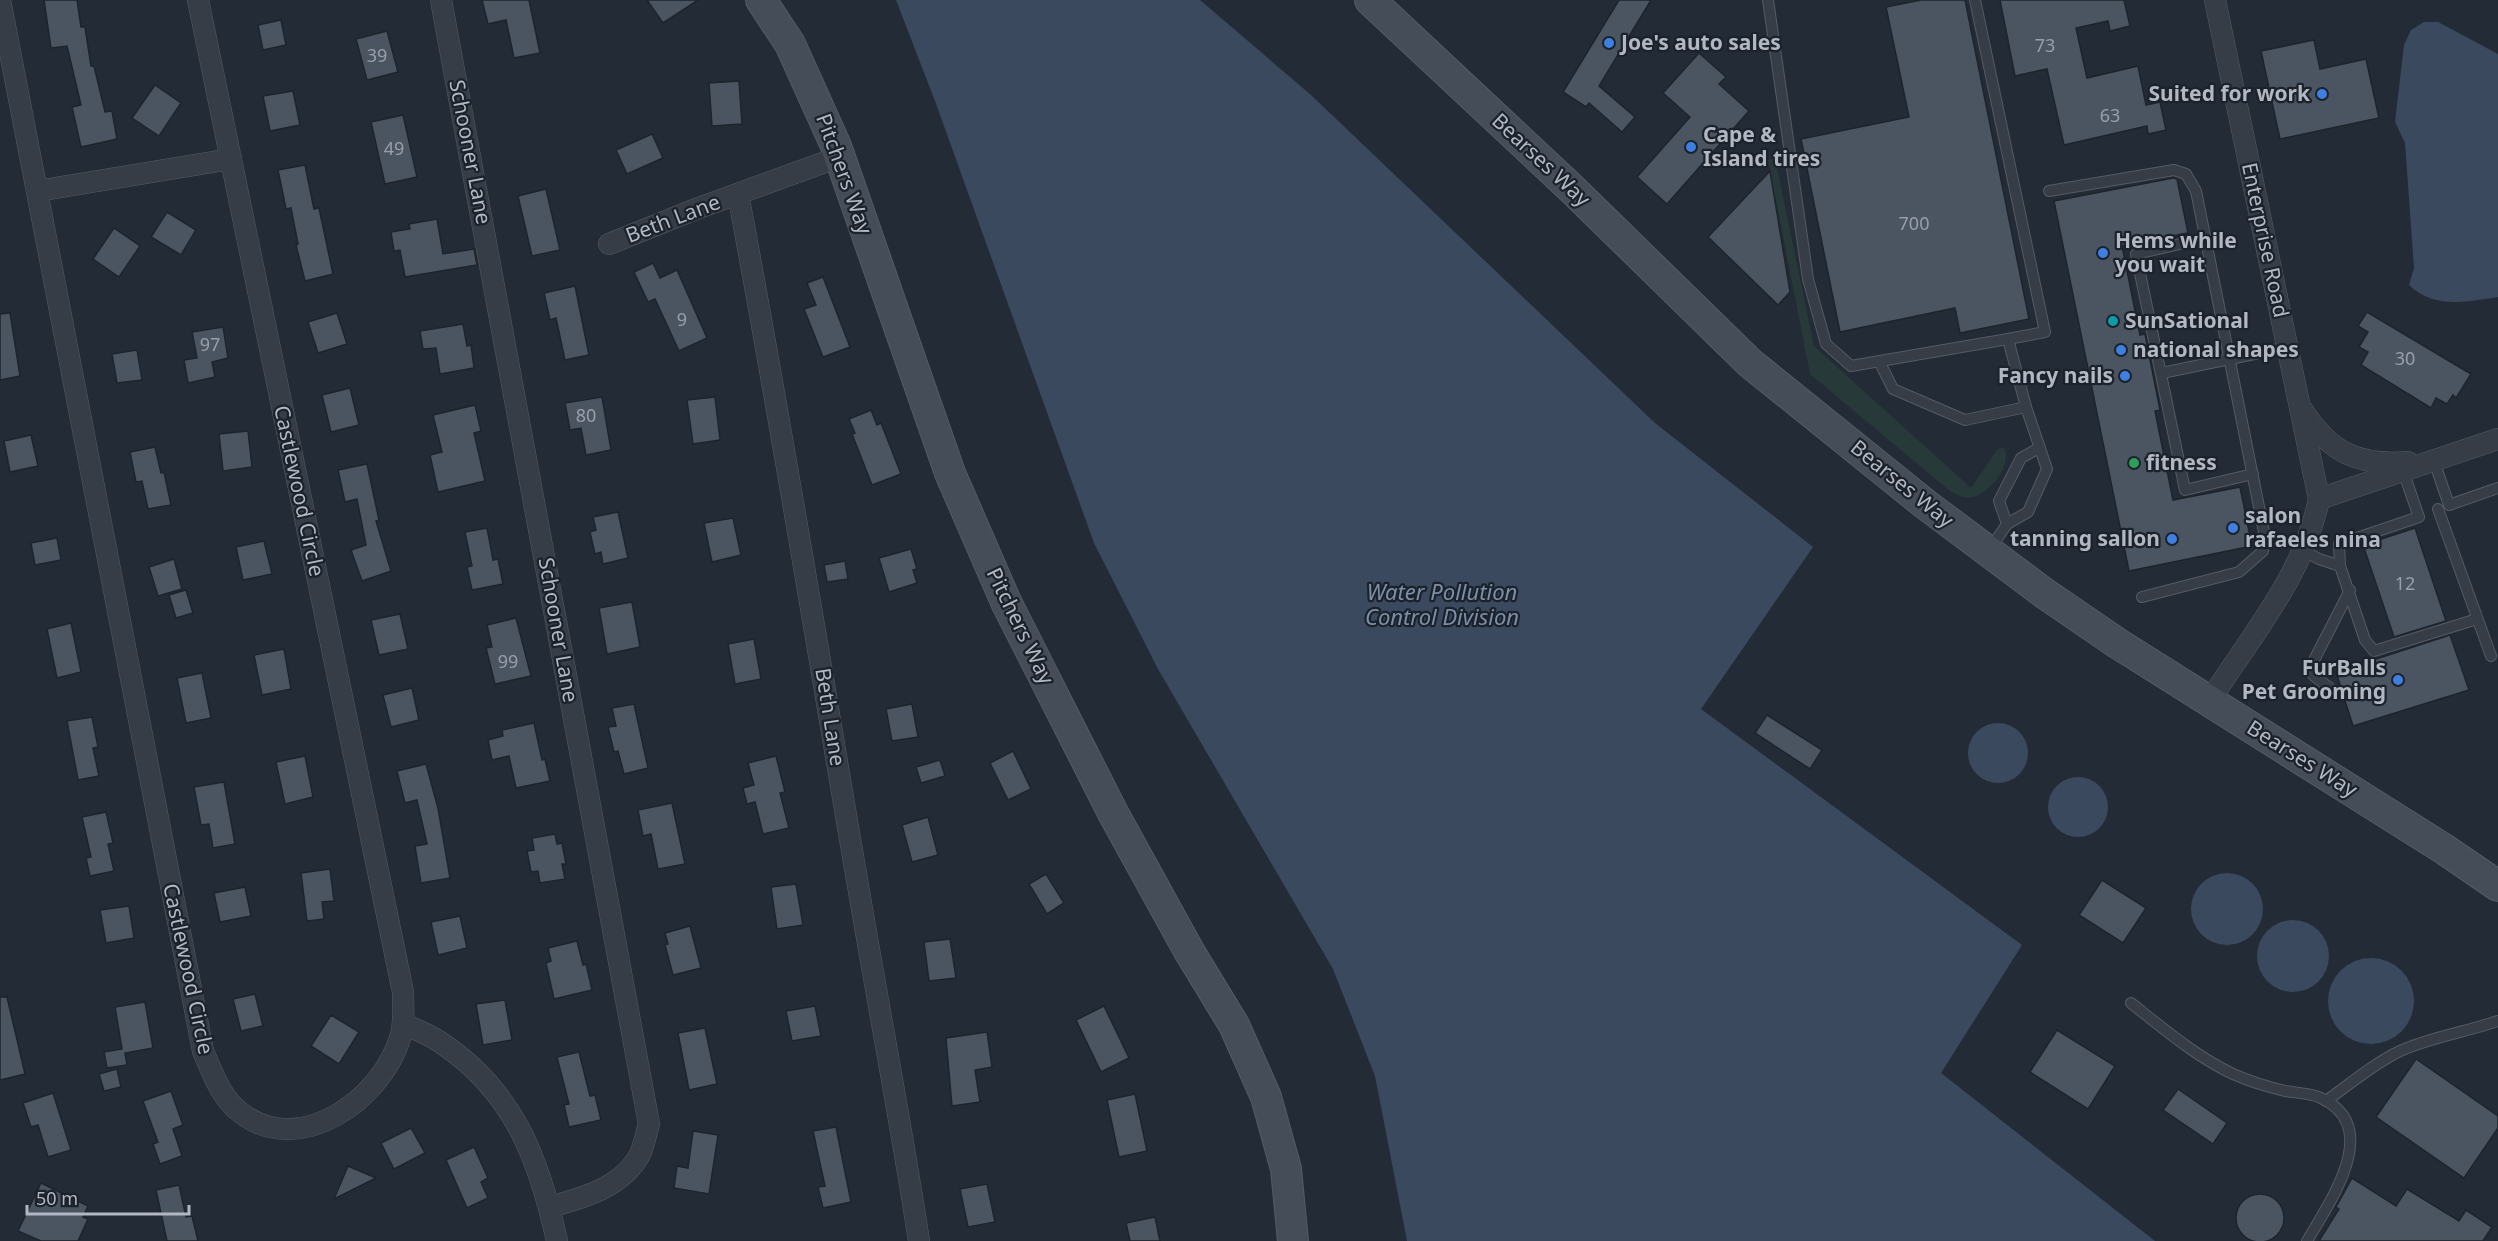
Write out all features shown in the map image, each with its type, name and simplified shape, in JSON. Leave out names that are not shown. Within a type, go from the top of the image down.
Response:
[{"type":"main road","name":"Pitchers Way","points":[[761,0],[798,59],[839,157],[950,473],[1006,602],[1113,813],[1189,951],[1234,1025],[1266,1097],[1286,1169],[1293,1241]]},
{"type":"main road","name":"Bearses Way","points":[[1370,0],[1572,189],[1750,363],[1925,504],[1988,552],[2117,643],[2345,786],[2498,886]]},
{"type":"street","name":"Castlewood Circle","points":[[0,0],[203,1051],[214,1076],[232,1105],[253,1120],[289,1129],[311,1127],[345,1110],[387,1066],[403,1024],[403,992],[198,0]]},
{"type":"street","name":"Schooner Lane","points":[[441,0],[649,1124],[639,1156],[617,1181],[583,1197],[550,1207]]},
{"type":"street","name":"Enterprise Road","points":[[2209,702],[2287,582],[2304,551],[2313,527],[2319,499],[2215,0]]},
{"type":"street","name":"Beth Lane","points":[[609,244],[839,157]]},
{"type":"street","points":[[37,190],[231,159]]},
{"type":"street","name":"Beth Lane","points":[[738,194],[775,388],[862,911],[896,1091],[920,1241]]},
{"type":"street","points":[[2299,404],[2329,442],[2339,451],[2356,458],[2371,462],[2391,463],[2441,458]]},
{"type":"street","points":[[2319,499],[2498,439]]},
{"type":"street","points":[[403,1024],[440,1041],[491,1087],[525,1137],[536,1162],[550,1207],[557,1241]]},
{"type":"lane","points":[[1768,0],[1778,83],[1808,279],[1826,344],[1851,366],[1880,363],[2045,332],[1975,0]]},
{"type":"lane","points":[[2049,191],[2174,170],[2186,174],[2196,191],[2264,532],[2264,551],[2239,572],[2142,597]]},
{"type":"lane","points":[[2206,238],[2136,254],[2185,490],[2253,474]]},
{"type":"lane","points":[[1988,552],[2007,524],[2028,512],[2047,469],[2026,406],[2008,339]]},
{"type":"lane","points":[[2162,373],[2288,347]]},
{"type":"lane","points":[[1880,363],[1893,389],[1965,420],[2026,406]]},
{"type":"lane","points":[[2007,524],[1999,501],[2021,458],[2039,448]]},
{"type":"lane","points":[[2441,458],[2449,505]]},
{"type":"lane","points":[[2403,471],[2419,517]]},
{"type":"lane","points":[[2477,619],[2374,651],[2365,640],[2340,566],[2339,544],[2498,488]]},
{"type":"lane","points":[[2438,509],[2491,656]]},
{"type":"lane","points":[[2304,551],[2340,566]]},
{"type":"lane","points":[[2331,689],[2313,675],[2311,666],[2350,590]]},
{"type":"lane","points":[[2131,1004],[2180,1043],[2203,1058],[2234,1074],[2266,1086],[2319,1097],[2342,1114],[2348,1125],[2350,1136],[2344,1179],[2307,1241]]},
{"type":"lane","points":[[2326,1101],[2377,1064],[2399,1052],[2498,1021]]},
{"type":"shaded area","points":[[1775,158],[1814,346],[1971,488],[1997,450],[2002,447],[2005,449],[2005,464],[2002,471],[1992,485],[1980,494],[1967,497],[1950,491],[1810,374],[1768,160]]},
{"type":"water","name":"Water Pollution Control Division","points":[[896,0],[1200,0],[1311,95],[1655,423],[1813,547],[1701,709],[2022,945],[1941,1073],[2155,1241],[1407,1241],[1375,1076],[1333,969],[1158,669],[1094,543],[935,101]]},
{"type":"water","points":[[2424,22],[2438,22],[2498,54],[2498,297],[2462,302],[2440,301],[2419,293],[2409,285],[2414,268],[2405,143],[2395,122],[2404,45],[2411,30]]},
{"type":"water","points":[[1992,723],[2004,723],[2020,731],[2026,741],[2028,753],[2026,765],[2020,775],[2004,783],[1992,783],[1976,775],[1968,759],[1968,747],[1976,731]]},
{"type":"water","points":[[2072,777],[2084,777],[2100,785],[2106,795],[2108,807],[2106,819],[2100,829],[2084,837],[2072,837],[2056,829],[2048,813],[2048,801],[2056,785]]},
{"type":"water","points":[[2227,873],[2241,876],[2253,883],[2260,895],[2263,909],[2260,923],[2253,935],[2241,942],[2227,945],[2213,942],[2201,935],[2194,923],[2191,909],[2194,895],[2201,883],[2213,876]]},
{"type":"water","points":[[2293,920],[2307,923],[2319,930],[2326,942],[2329,956],[2326,970],[2319,982],[2307,989],[2293,992],[2279,989],[2267,982],[2260,970],[2257,956],[2260,942],[2267,930],[2279,923]]},
{"type":"water","points":[[2371,958],[2388,961],[2402,970],[2411,984],[2414,1001],[2411,1018],[2402,1032],[2388,1041],[2371,1044],[2354,1041],[2340,1032],[2331,1018],[2328,1001],[2331,984],[2340,970],[2354,961]]},
{"type":"building","points":[[44,0],[77,0],[81,27],[85,27],[91,66],[94,66],[105,112],[112,111],[117,139],[81,147],[72,107],[81,105],[67,46],[51,48]]},
{"type":"building","points":[[482,0],[529,0],[540,53],[514,58],[506,20],[488,24]]},
{"type":"building","points":[[647,0],[698,0],[663,23]]},
{"type":"building","name":"Joe's auto sales","points":[[1619,0],[1651,0],[1599,86],[1635,117],[1622,132],[1589,103],[1586,107],[1563,92]]},
{"type":"building","points":[[1921,0],[1965,0],[2029,319],[1960,333],[1955,308],[1840,332],[1801,139],[1909,117],[1886,7]]},
{"type":"building","points":[[2000,0],[2124,0],[2130,26],[2110,31],[2108,21],[2076,28],[2087,78],[2138,66],[2146,105],[2160,102],[2166,130],[2148,134],[2147,126],[2064,145],[2047,69],[2015,76]]},
{"type":"building","points":[[281,20],[286,45],[263,50],[258,25]]},
{"type":"building","points":[[387,31],[398,72],[367,80],[356,39]]},
{"type":"building","name":"Suited for work","points":[[2314,40],[2320,69],[2366,59],[2379,118],[2280,139],[2261,51]]},
{"type":"building","name":"Cape & Island tires","points":[[1699,53],[1726,77],[1719,84],[1749,111],[1667,204],[1637,177],[1690,117],[1663,93]]},
{"type":"building","points":[[739,81],[742,124],[712,126],[709,83]]},
{"type":"building","points":[[155,85],[181,103],[159,136],[132,118]]},
{"type":"building","points":[[293,91],[300,125],[270,131],[263,96]]},
{"type":"building","points":[[403,115],[417,177],[385,184],[371,122]]},
{"type":"building","points":[[652,134],[663,158],[627,174],[616,150]]},
{"type":"building","points":[[305,165],[314,209],[319,208],[333,274],[305,281],[296,245],[298,244],[291,208],[286,209],[278,170]]},
{"type":"building","points":[[1770,171],[1790,292],[1778,305],[1708,237]]},
{"type":"building","points":[[2177,179],[2188,233],[2122,246],[2140,335],[2145,334],[2160,410],[2155,411],[2173,500],[2240,487],[2252,546],[2129,571],[2054,201]]},
{"type":"building","points":[[546,189],[560,250],[532,256],[518,196]]},
{"type":"building","points":[[167,212],[196,230],[181,255],[151,237]]},
{"type":"building","points":[[437,219],[443,254],[474,249],[477,265],[405,277],[400,250],[394,251],[391,232],[410,229],[409,224]]},
{"type":"building","points":[[114,228],[140,246],[119,277],[93,259]]},
{"type":"building","points":[[653,263],[660,278],[677,270],[707,338],[679,351],[655,299],[648,302],[634,272]]},
{"type":"building","points":[[823,277],[850,347],[823,357],[804,309],[816,305],[807,283]]},
{"type":"building","points":[[575,286],[589,355],[565,360],[556,318],[550,320],[544,293]]},
{"type":"building","points":[[2367,312],[2471,374],[2456,398],[2453,395],[2447,404],[2436,398],[2431,408],[2361,365],[2368,352],[2359,347],[2368,332],[2358,326]]},
{"type":"building","points":[[10,313],[20,376],[0,380],[0,314]]},
{"type":"building","points":[[337,313],[347,344],[318,353],[308,322]]},
{"type":"building","points":[[463,324],[467,346],[471,345],[474,368],[440,374],[436,348],[423,349],[420,331]]},
{"type":"building","points":[[223,327],[228,358],[212,362],[215,377],[188,383],[184,360],[197,358],[192,332]]},
{"type":"building","points":[[137,350],[142,380],[117,383],[112,354]]},
{"type":"building","points":[[350,388],[359,425],[331,432],[322,395]]},
{"type":"building","points":[[602,397],[611,450],[586,455],[581,428],[570,430],[565,403]]},
{"type":"building","points":[[715,397],[720,440],[693,444],[687,400]]},
{"type":"building","points":[[475,405],[481,431],[474,433],[485,481],[438,492],[430,455],[442,452],[433,415]]},
{"type":"building","points":[[871,410],[877,425],[881,423],[901,474],[872,485],[852,434],[855,433],[849,419]]},
{"type":"building","points":[[248,431],[252,467],[223,471],[219,434]]},
{"type":"building","points":[[31,435],[38,466],[10,472],[4,441]]},
{"type":"building","points":[[155,447],[161,473],[164,472],[171,505],[148,509],[142,481],[136,482],[130,452]]},
{"type":"building","points":[[367,464],[379,520],[376,521],[391,571],[362,581],[351,550],[366,545],[357,499],[345,502],[338,470]]},
{"type":"building","points":[[618,512],[628,558],[603,564],[601,552],[595,554],[590,532],[596,530],[593,517]]},
{"type":"building","points":[[733,518],[741,555],[712,562],[704,523]]},
{"type":"building","points":[[487,528],[493,560],[498,559],[503,584],[472,590],[467,567],[472,566],[465,532]]},
{"type":"building","points":[[2415,528],[2446,621],[2394,637],[2363,545]]},
{"type":"building","points":[[57,538],[61,560],[35,565],[31,543]]},
{"type":"building","points":[[264,541],[272,574],[243,580],[236,547]]},
{"type":"building","points":[[911,549],[917,569],[913,570],[917,583],[889,592],[879,558]]},
{"type":"building","points":[[174,559],[182,589],[158,596],[149,567]]},
{"type":"building","points":[[845,561],[848,579],[827,582],[824,565]]},
{"type":"building","points":[[186,590],[193,613],[176,618],[169,595]]},
{"type":"building","points":[[632,602],[640,647],[607,654],[599,608]]},
{"type":"building","points":[[400,614],[408,649],[379,655],[371,620]]},
{"type":"building","points":[[516,618],[531,676],[495,684],[486,648],[492,647],[487,625]]},
{"type":"building","points":[[71,623],[81,672],[57,678],[47,629]]},
{"type":"building","points":[[2450,635],[2469,690],[2353,726],[2336,672]]},
{"type":"building","points":[[754,639],[761,679],[735,684],[728,644]]},
{"type":"building","points":[[284,649],[291,689],[262,695],[254,655]]},
{"type":"building","points":[[202,673],[211,718],[186,723],[177,678]]},
{"type":"building","points":[[412,688],[419,720],[391,727],[383,695]]},
{"type":"building","points":[[634,704],[648,768],[624,774],[618,751],[614,752],[608,727],[616,726],[612,708]]},
{"type":"building","points":[[912,704],[918,737],[892,741],[886,709]]},
{"type":"building","points":[[1767,715],[1822,750],[1810,769],[1755,733]]},
{"type":"building","points":[[92,717],[98,747],[93,748],[99,776],[78,780],[67,721]]},
{"type":"building","points":[[534,723],[542,760],[545,759],[550,781],[516,788],[509,756],[492,760],[488,740],[503,736],[502,730]]},
{"type":"building","points":[[1013,751],[1031,789],[1008,800],[990,763]]},
{"type":"building","points":[[305,756],[313,797],[285,804],[276,762]]},
{"type":"building","points":[[776,756],[785,792],[780,793],[789,828],[763,834],[755,802],[747,804],[743,788],[754,785],[748,763]]},
{"type":"building","points":[[940,760],[945,776],[921,783],[916,767]]},
{"type":"building","points":[[426,764],[438,808],[450,878],[421,883],[415,846],[427,844],[417,800],[405,803],[397,771]]},
{"type":"building","points":[[224,782],[235,844],[213,848],[209,824],[201,825],[194,787]]},
{"type":"building","points":[[672,803],[685,864],[658,869],[651,834],[643,836],[638,810]]},
{"type":"building","points":[[106,812],[113,843],[108,844],[114,871],[90,876],[86,858],[91,857],[82,817]]},
{"type":"building","points":[[928,817],[938,855],[912,862],[902,825]]},
{"type":"building","points":[[555,834],[557,844],[562,843],[566,864],[562,864],[565,879],[540,883],[538,871],[531,872],[527,851],[534,850],[532,838]]},
{"type":"building","points":[[330,869],[334,901],[322,902],[324,919],[307,921],[301,873]]},
{"type":"building","points":[[1046,874],[1064,903],[1047,914],[1029,884]]},
{"type":"building","points":[[2102,880],[2146,908],[2123,943],[2079,915]]},
{"type":"building","points":[[796,884],[803,925],[777,929],[771,887]]},
{"type":"building","points":[[245,887],[251,916],[220,922],[214,893]]},
{"type":"building","points":[[129,906],[134,938],[106,943],[100,910]]},
{"type":"building","points":[[460,916],[467,948],[438,955],[431,922]]},
{"type":"building","points":[[690,926],[701,968],[673,975],[665,945],[668,944],[665,933]]},
{"type":"building","points":[[950,939],[956,978],[929,981],[924,942]]},
{"type":"building","points":[[577,941],[583,965],[586,964],[592,990],[554,999],[546,963],[551,961],[548,948]]},
{"type":"building","points":[[255,994],[263,1026],[241,1031],[233,999]]},
{"type":"building","points":[[0,997],[7,997],[25,1074],[0,1080]]},
{"type":"building","points":[[505,1000],[512,1040],[483,1045],[476,1004]]},
{"type":"building","points":[[145,1002],[153,1048],[125,1053],[127,1065],[107,1068],[104,1052],[122,1049],[115,1007]]},
{"type":"building","points":[[815,1006],[821,1036],[792,1041],[786,1011]]},
{"type":"building","points":[[1104,1006],[1129,1058],[1101,1072],[1076,1020]]},
{"type":"building","points":[[331,1015],[359,1032],[339,1064],[311,1046]]},
{"type":"building","points":[[705,1028],[717,1084],[689,1090],[678,1033]]},
{"type":"building","points":[[2057,1030],[2115,1066],[2088,1109],[2030,1072]]},
{"type":"building","points":[[987,1032],[992,1067],[975,1070],[980,1102],[952,1106],[946,1038]]},
{"type":"building","points":[[579,1052],[590,1096],[595,1095],[601,1120],[569,1127],[564,1105],[569,1104],[557,1057]]},
{"type":"building","points":[[2416,1059],[2498,1116],[2498,1128],[2464,1178],[2376,1117]]},
{"type":"building","points":[[117,1069],[121,1087],[104,1091],[99,1074]]},
{"type":"building","points":[[2178,1089],[2227,1123],[2213,1144],[2163,1110]]},
{"type":"building","points":[[171,1091],[183,1125],[173,1129],[182,1156],[160,1164],[153,1144],[158,1142],[143,1101]]},
{"type":"building","points":[[53,1093],[71,1150],[48,1157],[38,1125],[31,1127],[23,1103]]},
{"type":"building","points":[[1135,1094],[1147,1151],[1119,1157],[1107,1100]]},
{"type":"building","points":[[836,1127],[851,1202],[823,1208],[818,1187],[825,1186],[813,1131]]},
{"type":"building","points":[[411,1128],[425,1153],[394,1169],[381,1143]]},
{"type":"building","points":[[693,1131],[718,1135],[709,1194],[674,1188],[677,1166],[688,1168]]},
{"type":"building","points":[[474,1147],[488,1178],[481,1182],[488,1198],[467,1208],[446,1160]]},
{"type":"building","points":[[348,1166],[376,1178],[334,1199]]},
{"type":"building","points":[[2352,1178],[2396,1206],[2407,1189],[2459,1221],[2466,1210],[2492,1227],[2483,1241],[2319,1241],[2339,1209],[2336,1207]]},
{"type":"building","points":[[41,1183],[88,1206],[83,1217],[88,1219],[78,1241],[41,1241],[18,1231]]},
{"type":"building","points":[[987,1184],[995,1222],[968,1227],[960,1189]]},
{"type":"building","points":[[179,1185],[186,1217],[192,1216],[198,1241],[167,1241],[156,1190]]},
{"type":"building","points":[[2255,1194],[2265,1194],[2280,1204],[2284,1218],[2283,1227],[2274,1238],[2265,1242],[2255,1242],[2240,1232],[2236,1223],[2236,1213],[2246,1198]]},
{"type":"building","points":[[1155,1217],[1160,1241],[1130,1241],[1126,1223]]},
{"type":"place","name":"Joe's auto sales","points":[[1609,43]]},
{"type":"place","name":"Suited for work","points":[[2322,94]]},
{"type":"place","name":"Cape & Island tires","points":[[1691,147]]},
{"type":"place","name":"Hems while you wait","points":[[2103,253]]},
{"type":"place","name":"SunSational","points":[[2113,321]]},
{"type":"place","name":"national shapes","points":[[2121,350]]},
{"type":"place","name":"Fancy nails","points":[[2125,376]]},
{"type":"place","name":"fitness","points":[[2134,463]]},
{"type":"place","name":"salon rafaeles nina","points":[[2233,528]]},
{"type":"place","name":"tanning sallon","points":[[2172,539]]},
{"type":"place","name":"FurBalls Pet Grooming","points":[[2398,680]]}]
